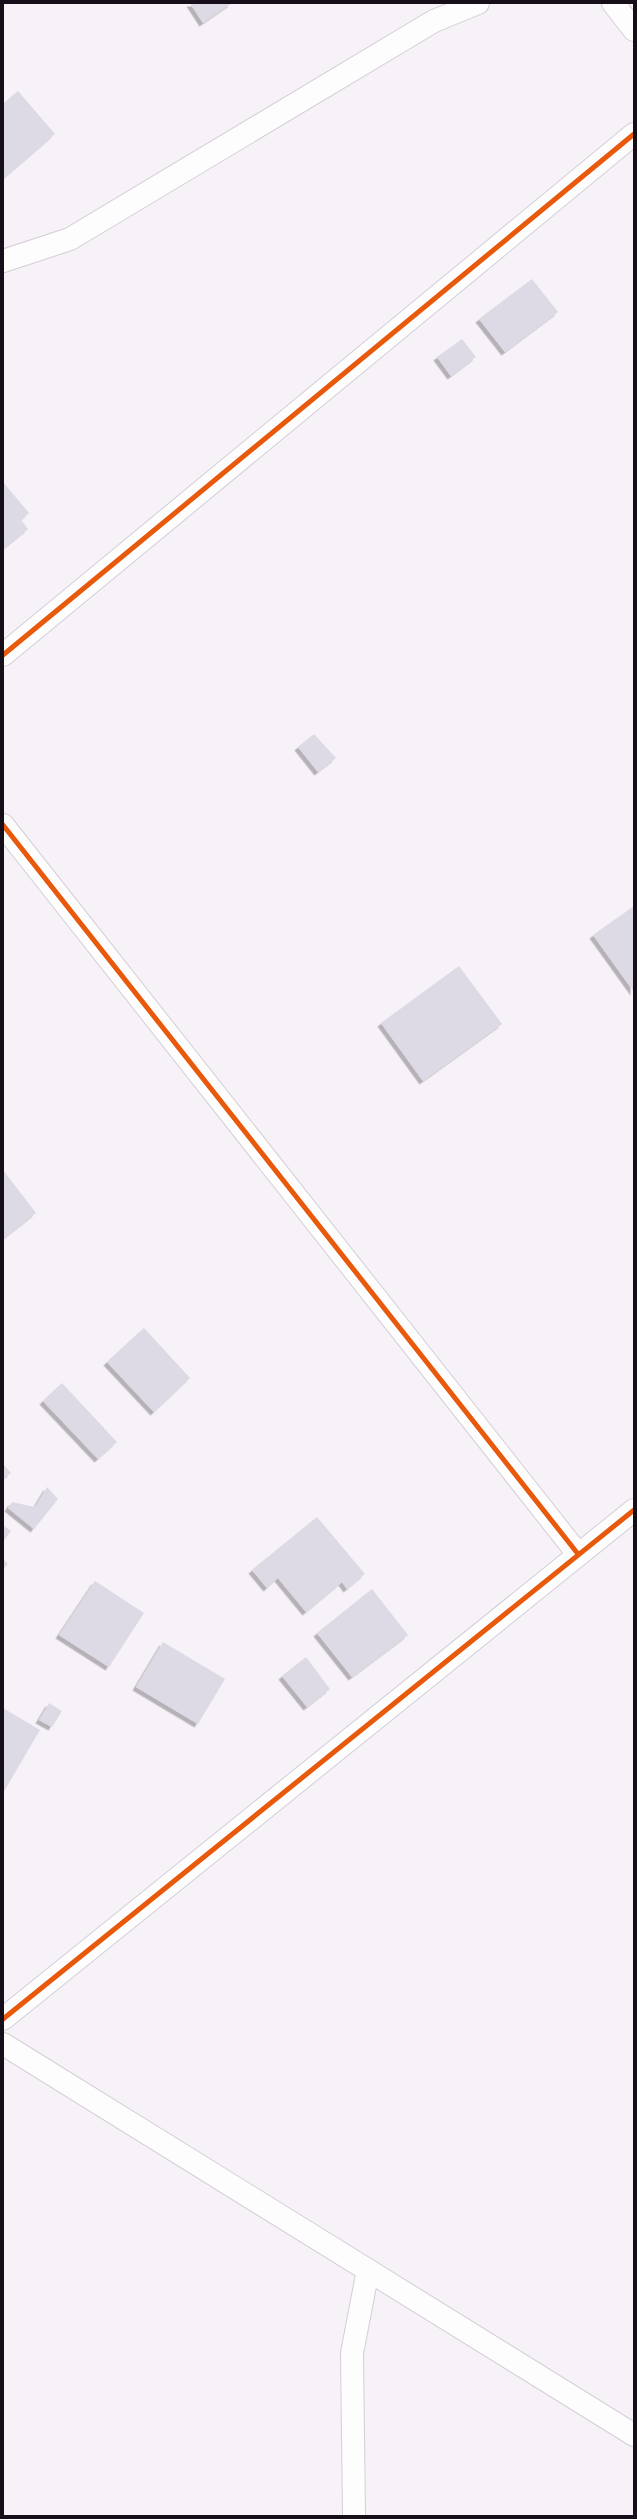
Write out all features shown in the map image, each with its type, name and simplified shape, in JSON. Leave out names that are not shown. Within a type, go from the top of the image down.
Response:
[{"type":"street","points":[[3,261],[70,240],[434,21],[478,3]]},
{"type":"street","points":[[613,3],[634,30]]},
{"type":"street","points":[[3,655],[634,134]]},
{"type":"street","points":[[3,825],[578,1554]]},
{"type":"street","points":[[3,2019],[634,1510]]},
{"type":"street","points":[[3,2044],[634,2435]]},
{"type":"street","points":[[354,2516],[352,2353],[368,2270]]},
{"type":"building","points":[[190,3],[232,3],[203,23]]},
{"type":"building","points":[[18,91],[55,134],[3,179],[3,104]]},
{"type":"building","points":[[532,279],[558,312],[505,352],[479,319]]},
{"type":"building","points":[[462,339],[476,357],[451,376],[437,357]]},
{"type":"building","points":[[3,482],[29,513],[21,520],[28,529],[3,549]]},
{"type":"building","points":[[314,734],[336,758],[318,772],[298,747]]},
{"type":"building","points":[[634,906],[634,992],[593,935]]},
{"type":"building","points":[[459,966],[502,1024],[423,1081],[381,1023]]},
{"type":"building","points":[[3,1170],[36,1213],[3,1239]]},
{"type":"building","points":[[144,1328],[190,1378],[154,1412],[107,1362]]},
{"type":"building","points":[[62,1383],[117,1442],[98,1459],[43,1401]]},
{"type":"building","points":[[3,1464],[11,1473],[3,1479]]},
{"type":"building","points":[[47,1487],[58,1499],[34,1529],[8,1508],[12,1502],[35,1507]]},
{"type":"building","points":[[317,1517],[365,1574],[347,1589],[342,1582],[306,1612],[278,1578],[267,1588],[252,1570]]},
{"type":"building","points":[[3,1525],[11,1531],[3,1542]]},
{"type":"building","points":[[3,1559],[8,1564],[3,1569]]},
{"type":"building","points":[[95,1581],[144,1613],[109,1667],[59,1635]]},
{"type":"building","points":[[372,1589],[408,1635],[352,1677],[317,1633]]},
{"type":"building","points":[[163,1642],[225,1679],[198,1724],[136,1687]]},
{"type":"building","points":[[306,1657],[330,1689],[307,1707],[282,1676]]},
{"type":"building","points":[[49,1703],[62,1711],[52,1727],[39,1720]]},
{"type":"building","points":[[3,1708],[40,1730],[3,1793]]},
{"type":"cycle path","points":[[3,655],[634,134]]},
{"type":"cycle path","points":[[3,825],[578,1554]]},
{"type":"cycle path","points":[[3,2019],[634,1510]]}]
